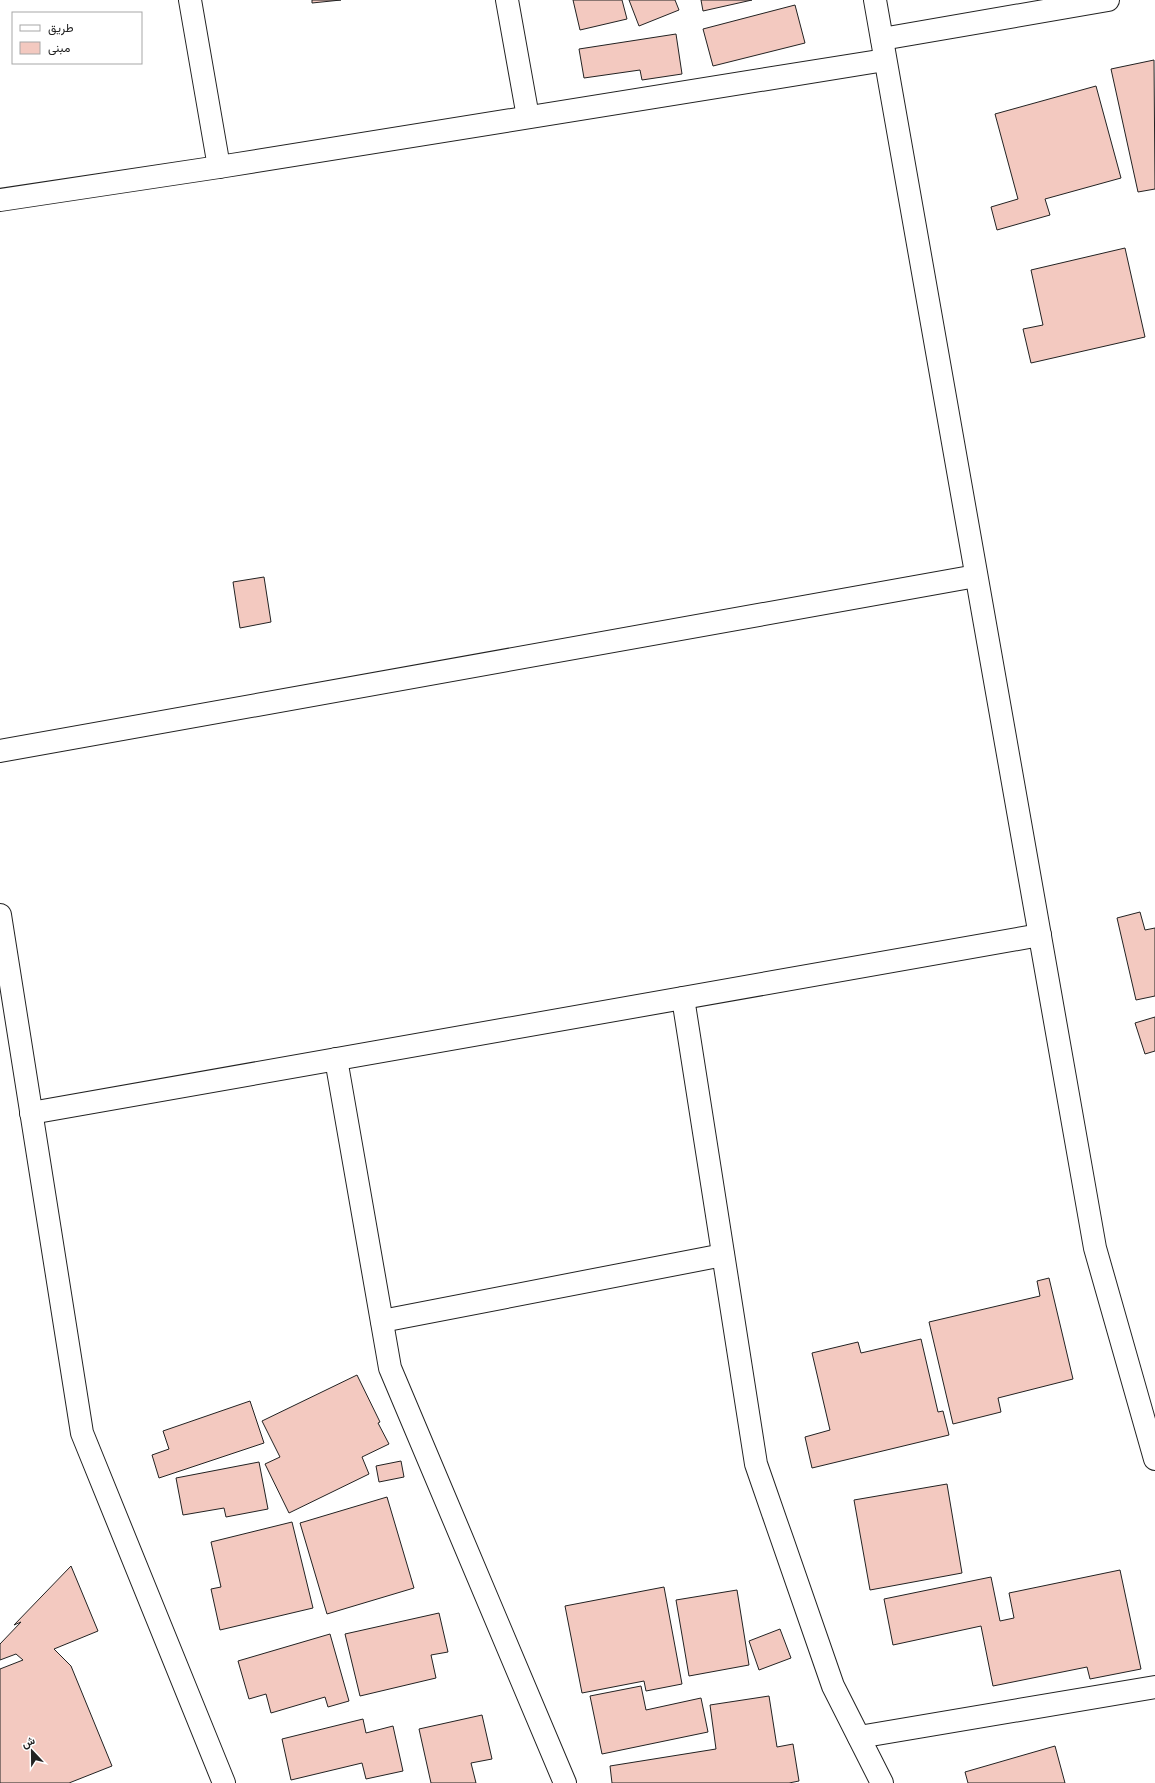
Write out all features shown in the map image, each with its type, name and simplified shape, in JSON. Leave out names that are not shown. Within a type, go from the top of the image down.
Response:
[{"type":"street","points":[[190,0],[219,167]]},
{"type":"street","points":[[507,0],[528,117]]},
{"type":"street","points":[[875,0],[1095,1248],[1155,1459]]},
{"type":"street","points":[[0,200],[219,167],[528,117],[884,49],[1108,0]]},
{"type":"street","points":[[0,751],[976,576]]},
{"type":"street","points":[[0,915],[82,1433],[224,1783]]},
{"type":"street","points":[[31,1113],[1040,935]]},
{"type":"street","points":[[683,998],[756,1464],[833,1686],[882,1783]]},
{"type":"street","points":[[336,1059],[390,1368],[565,1783]]},
{"type":"street","points":[[382,1322],[723,1255]]},
{"type":"street","points":[[859,1737],[1155,1686]]},
{"type":"building","points":[[312,0],[341,0],[312,3]]},
{"type":"building","points":[[573,0],[622,0],[627,19],[580,30]]},
{"type":"building","points":[[629,0],[675,0],[679,10],[639,26]]},
{"type":"building","points":[[701,0],[752,0],[703,11]]},
{"type":"building","points":[[795,5],[805,43],[713,66],[703,29]]},
{"type":"building","points":[[676,34],[682,74],[642,80],[640,70],[584,78],[579,49]]},
{"type":"building","points":[[1154,60],[1155,189],[1138,192],[1111,69]]},
{"type":"building","points":[[1096,86],[1121,178],[1045,199],[1050,215],[997,230],[991,207],[1018,199],[995,114]]},
{"type":"building","points":[[1125,248],[1145,337],[1031,363],[1023,329],[1043,325],[1031,270]]},
{"type":"building","points":[[264,577],[271,622],[240,628],[233,582]]},
{"type":"building","points":[[1140,912],[1145,930],[1155,928],[1155,996],[1136,1000],[1117,918]]},
{"type":"building","points":[[1155,1017],[1155,1051],[1145,1054],[1135,1023]]},
{"type":"building","points":[[1049,1278],[1073,1379],[998,1398],[1001,1412],[953,1424],[929,1322],[1040,1296],[1037,1281]]},
{"type":"building","points":[[921,1339],[938,1412],[943,1411],[949,1435],[812,1468],[805,1437],[830,1430],[812,1353],[858,1342],[861,1353]]},
{"type":"building","points":[[357,1375],[389,1444],[362,1457],[369,1474],[289,1513],[265,1464],[280,1457],[262,1421]]},
{"type":"building","points":[[250,1401],[264,1443],[159,1478],[152,1455],[169,1449],[163,1431]]},
{"type":"building","points":[[401,1461],[404,1477],[379,1482],[376,1466]]},
{"type":"building","points":[[259,1462],[268,1509],[226,1517],[224,1508],[183,1515],[176,1478]]},
{"type":"building","points":[[947,1484],[962,1573],[870,1590],[854,1500]]},
{"type":"building","points":[[387,1497],[414,1588],[327,1614],[300,1523]]},
{"type":"building","points":[[292,1522],[313,1608],[220,1630],[211,1589],[221,1587],[211,1542]]},
{"type":"building","points":[[71,1566],[98,1631],[54,1649],[71,1666],[112,1766],[69,1783],[0,1783],[0,1669],[23,1660],[16,1654],[0,1660],[0,1644],[21,1622],[14,1625]]},
{"type":"building","points":[[1120,1570],[1141,1669],[1090,1679],[1087,1667],[993,1686],[981,1626],[893,1645],[884,1599],[991,1577],[1000,1621],[1014,1618],[1009,1593]]},
{"type":"building","points":[[664,1587],[682,1684],[646,1691],[644,1681],[582,1693],[565,1606]]},
{"type":"building","points":[[737,1590],[749,1665],[689,1676],[676,1600]]},
{"type":"building","points":[[439,1613],[448,1652],[431,1655],[436,1678],[360,1696],[345,1634]]},
{"type":"building","points":[[780,1629],[791,1658],[759,1670],[749,1641]]},
{"type":"building","points":[[330,1634],[349,1701],[328,1707],[325,1697],[271,1713],[266,1694],[249,1699],[238,1661]]},
{"type":"building","points":[[641,1686],[646,1710],[701,1698],[708,1732],[602,1754],[590,1696]]},
{"type":"building","points":[[769,1696],[777,1747],[793,1744],[799,1781],[789,1783],[612,1783],[610,1766],[716,1749],[710,1705]]},
{"type":"building","points":[[482,1715],[492,1759],[471,1763],[476,1783],[431,1783],[419,1729]]},
{"type":"building","points":[[363,1719],[366,1733],[393,1726],[403,1771],[366,1779],[362,1763],[291,1780],[282,1739]]},
{"type":"building","points":[[1055,1746],[1065,1783],[968,1783],[965,1772]]}]
